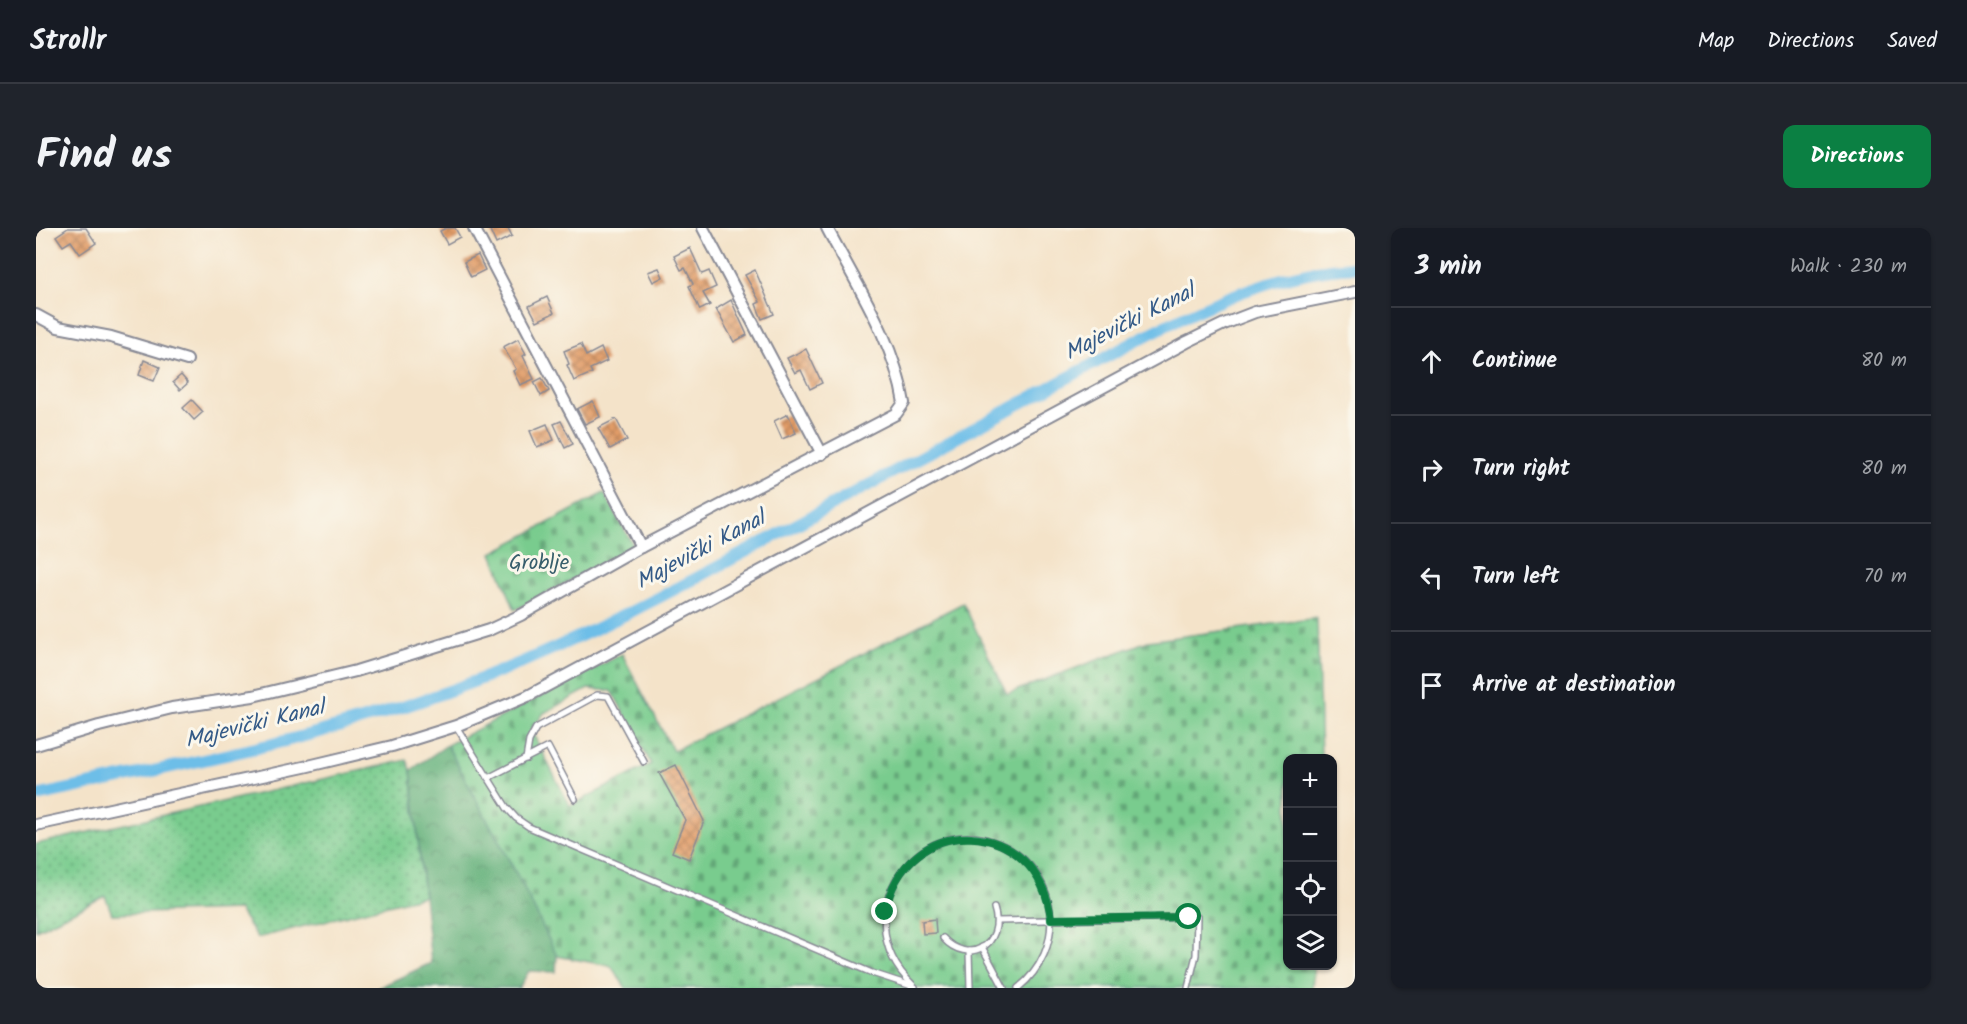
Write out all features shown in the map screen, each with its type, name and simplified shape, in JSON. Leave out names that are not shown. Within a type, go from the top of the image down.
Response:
[{"type":"street","points":[[474,228],[640,547]]},
{"type":"street","points":[[703,228],[822,454]]},
{"type":"street","points":[[36,745],[172,708],[253,696],[356,671],[489,630],[521,615],[640,547],[896,414],[904,403],[901,382],[883,334],[827,228]]},
{"type":"street","points":[[36,825],[315,765],[392,746],[456,726],[528,696],[1187,342],[1255,312],[1355,292]]},
{"type":"street","points":[[36,315],[58,327],[111,337],[187,360]]},
{"type":"lane","points":[[526,759],[529,741],[536,728],[597,695],[608,696],[644,762]]},
{"type":"lane","points":[[456,726],[507,808],[529,827],[872,973],[906,986],[916,987]]},
{"type":"lane","points":[[488,778],[548,747],[575,798]]},
{"type":"lane","points":[[916,987],[906,978],[892,958],[885,936],[885,912],[891,889],[903,868],[920,852],[953,839],[965,838],[989,841],[1011,850],[1029,865],[1047,896],[1051,931],[1044,954],[1032,975],[1018,988]]},
{"type":"lane","points":[[943,938],[956,949],[969,951],[982,947],[993,938],[997,921],[994,908]]},
{"type":"lane","points":[[997,921],[1197,917],[1196,955],[1188,988]]},
{"type":"lane","points":[[982,947],[1004,988]]},
{"type":"lane","points":[[969,951],[970,988]]},
{"type":"green space","name":"Groblje","points":[[604,493],[634,547],[515,610],[492,553]]},
{"type":"green space","points":[[963,603],[1007,694],[1148,641],[1317,618],[1321,754],[1283,754],[1283,970],[1314,970],[1312,988],[626,988],[611,966],[557,956],[522,884],[447,745],[622,654],[673,751]],"holes":[[[588,689],[612,691],[651,764],[570,806],[531,730],[544,713]]]},
{"type":"green space","points":[[447,745],[522,884],[557,955],[556,972],[529,971],[519,988],[378,988],[431,963],[411,770]]},
{"type":"green space","points":[[407,760],[411,770],[424,896],[257,938],[239,910],[112,914],[105,896],[36,930],[36,844]]},
{"type":"building","points":[[68,228],[86,228],[96,243],[80,254],[71,241],[63,246],[56,236]]},
{"type":"building","points":[[455,228],[460,237],[447,244],[440,231]]},
{"type":"building","points":[[489,228],[508,228],[512,236],[496,244]]},
{"type":"building","points":[[690,248],[702,274],[709,271],[716,287],[703,293],[710,305],[700,310],[689,286],[693,284],[685,268],[681,270],[674,256]]},
{"type":"building","points":[[478,255],[485,270],[471,277],[464,262]]},
{"type":"building","points":[[659,268],[663,277],[653,282],[648,272]]},
{"type":"building","points":[[755,270],[774,314],[762,319],[756,304],[760,302],[745,275]]},
{"type":"building","points":[[547,297],[554,313],[537,321],[529,306]]},
{"type":"building","points":[[731,300],[747,335],[734,342],[716,309]]},
{"type":"building","points":[[518,339],[526,354],[523,356],[534,379],[520,385],[513,371],[516,369],[503,347]]},
{"type":"building","points":[[581,344],[586,356],[601,348],[607,361],[590,369],[592,373],[574,381],[564,351]]},
{"type":"building","points":[[806,349],[822,383],[810,389],[801,370],[795,373],[787,358]]},
{"type":"building","points":[[144,360],[160,367],[154,381],[139,375]]},
{"type":"building","points":[[181,375],[188,383],[180,390],[173,382]]},
{"type":"building","points":[[542,378],[549,391],[541,396],[534,382]]},
{"type":"building","points":[[192,400],[203,412],[194,420],[183,408]]},
{"type":"building","points":[[593,401],[600,417],[585,424],[577,409]]},
{"type":"building","points":[[788,414],[796,433],[782,439],[774,421]]},
{"type":"building","points":[[616,419],[627,440],[610,449],[598,428]]},
{"type":"building","points":[[561,421],[573,444],[565,448],[554,424]]},
{"type":"building","points":[[547,424],[554,440],[537,447],[530,431]]},
{"type":"building","points":[[676,765],[704,821],[689,859],[672,852],[685,820],[659,773]]},
{"type":"building","points":[[935,919],[936,933],[923,934],[922,921]]},
{"type":"waterway","name":"Majevički Kanal","points":[[36,796],[285,741],[383,713],[486,677],[590,632],[692,581],[1173,322],[1275,281],[1328,269],[1355,267]]},
{"type":"route","points":[[885,912],[896,878],[920,852],[953,839],[977,838],[1000,844],[1029,865],[1047,896],[1051,919],[1189,917]]}]
